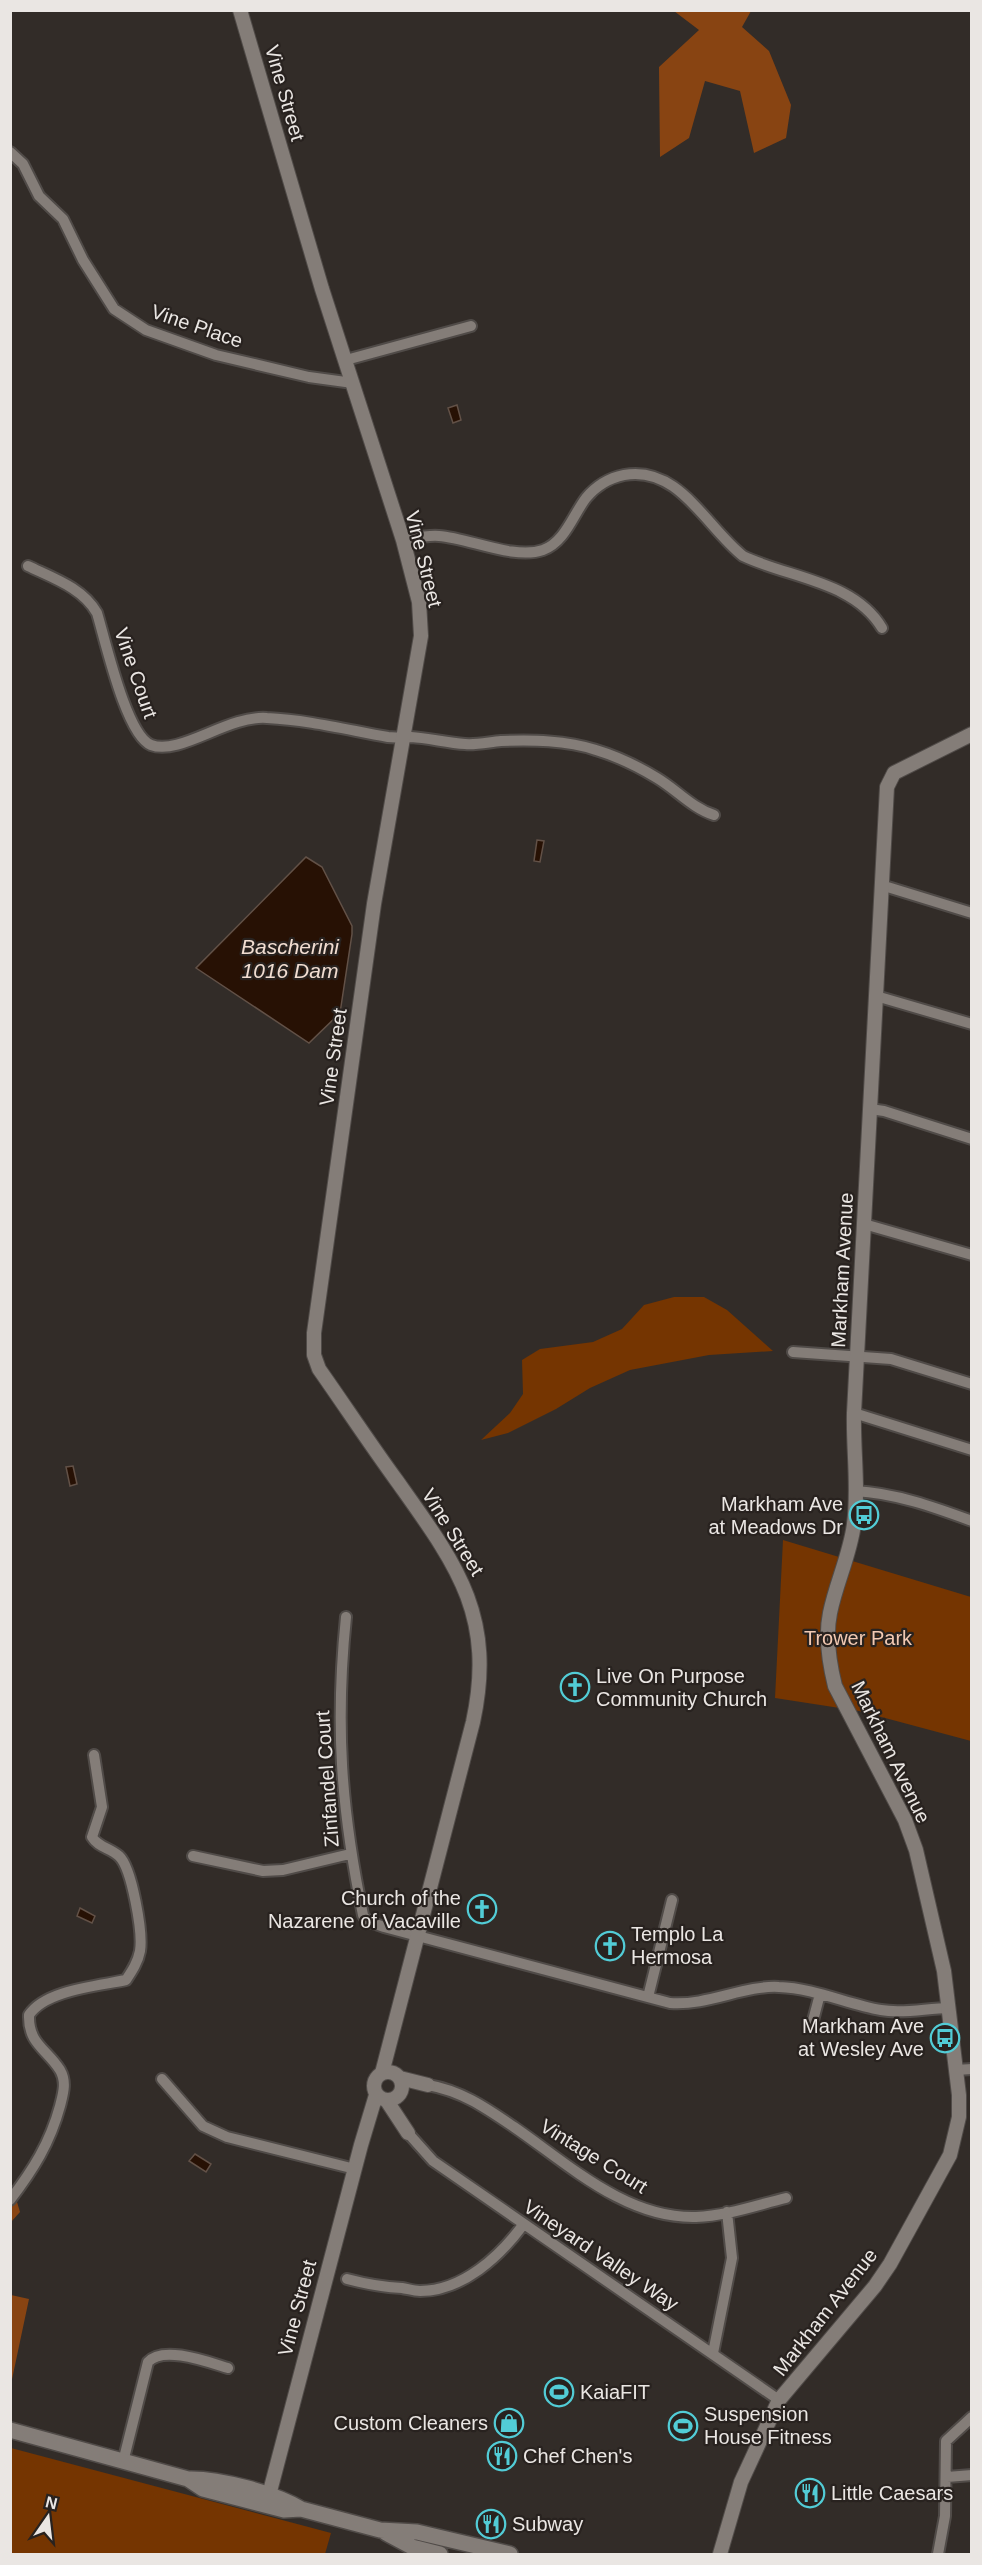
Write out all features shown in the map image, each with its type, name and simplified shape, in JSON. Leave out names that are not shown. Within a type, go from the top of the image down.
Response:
[{"type":"main road","points":[[10,2430],[188,2479],[206,2478],[268,2495],[286,2500],[301,2510]]},
{"type":"main road","points":[[188,2479],[203,2489],[284,2510],[301,2510],[380,2530],[417,2532],[510,2554]]},
{"type":"main road","points":[[380,2530],[412,2547],[440,2554]]},
{"type":"main road","points":[[412,2547],[420,2541],[453,2548],[464,2544]]},
{"type":"street","name":"Vine Street","points":[[240,10],[322,289],[389,503],[403,540],[419,602],[421,636],[374,904],[314,1333],[314,1355],[319,1369],[449,1556],[467,1592],[477,1630],[481,1661],[478,1702],[389,2044],[390,2088],[369,2126],[355,2169],[268,2495]]},
{"type":"street","name":"Vine Place","points":[[10,152],[23,164],[39,196],[63,219],[83,260],[114,309],[146,330],[216,355],[309,377],[353,383]]},
{"type":"street","points":[[346,360],[471,326]]},
{"type":"street","points":[[403,540],[440,536],[527,552],[542,550],[561,536],[586,498],[601,483],[628,474],[653,476],[671,484],[684,495],[732,548],[743,556],[857,600],[868,609],[882,628]]},
{"type":"street","name":"Vine Court","points":[[28,566],[70,587],[92,603],[126,710],[138,734],[149,745],[168,748],[225,725],[249,718],[266,717],[337,726],[391,738],[475,744],[527,740],[574,745],[595,749],[658,778],[703,812],[714,815]]},
{"type":"street","name":"Markham Avenue","points":[[720,2554],[744,2474],[780,2400],[875,2286],[940,2176],[956,2138],[959,2106],[950,2008],[934,1924],[916,1850],[905,1820],[866,1741],[842,1701],[831,1668],[827,1634],[830,1614],[851,1544],[855,1491],[856,1357],[881,885],[889,780],[901,768],[972,734]]},
{"type":"street","points":[[881,885],[972,913]]},
{"type":"street","points":[[876,996],[972,1024]]},
{"type":"street","points":[[870,1109],[972,1139]]},
{"type":"street","points":[[864,1224],[972,1255]]},
{"type":"street","points":[[793,1352],[891,1359],[972,1384]]},
{"type":"street","points":[[854,1413],[972,1450]]},
{"type":"street","points":[[855,1491],[871,1491],[914,1501],[972,1521]]},
{"type":"street","name":"Zinfandel Court","points":[[346,1617],[340,1679],[339,1735],[343,1798],[350,1854],[363,1915],[367,1921],[416,1936]]},
{"type":"street","points":[[10,2200],[36,2165],[53,2131],[65,2084],[62,2073],[33,2038],[29,2015],[40,2003],[54,1996],[126,1980],[140,1952],[141,1940],[135,1902],[125,1866],[120,1856],[100,1845],[92,1837],[102,1807],[94,1755]]},
{"type":"street","points":[[193,1856],[263,1871],[283,1870],[350,1854]]},
{"type":"street","points":[[648,1997],[672,1900]]},
{"type":"street","points":[[416,1936],[670,2003],[685,2004],[775,1987],[793,1988],[896,2012],[950,2008]]},
{"type":"street","points":[[811,2028],[820,1994]]},
{"type":"street","points":[[956,2070],[972,2069]]},
{"type":"street","points":[[162,2079],[190,2114],[227,2137],[355,2169]]},
{"type":"street","points":[[390,2088],[428,2085]]},
{"type":"street","name":"Vintage Court","points":[[428,2085],[473,2099],[607,2191],[635,2206],[678,2216],[710,2216],[786,2198]]},
{"type":"street","points":[[390,2088],[398,2118],[408,2133]]},
{"type":"street","points":[[390,2088],[408,2133]]},
{"type":"street","points":[[369,2126],[381,2117],[398,2118]]},
{"type":"street","name":"Vineyard Valley Way","points":[[408,2133],[433,2162],[780,2400]]},
{"type":"street","points":[[713,2353],[732,2258],[727,2212]]},
{"type":"street","points":[[347,2279],[381,2288],[421,2291],[446,2287],[475,2273],[505,2248],[524,2225]]},
{"type":"street","points":[[123,2462],[148,2362],[153,2356],[164,2354],[228,2368]]},
{"type":"street","points":[[938,2554],[945,2516],[946,2441],[972,2417]]},
{"type":"street","points":[[947,2477],[972,2475]]},
{"type":"green space","points":[[674,1297],[704,1297],[727,1310],[773,1351],[709,1355],[630,1370],[590,1388],[556,1409],[508,1433],[481,1440],[510,1413],[523,1394],[522,1360],[540,1349],[593,1342],[622,1329],[644,1305]]},
{"type":"green space","name":"Trower Park","points":[[783,1540],[971,1597],[971,1741],[859,1711],[775,1698]]},
{"type":"green space","points":[[11,2448],[331,2533],[325,2554],[11,2554]]},
{"type":"shaded area","points":[[674,11],[751,11],[742,27],[769,51],[791,105],[786,138],[754,153],[740,91],[705,81],[689,138],[660,157],[659,67],[699,30]]},
{"type":"shaded area","points":[[10,2149],[11,2182],[20,2212],[11,2222]]},
{"type":"shaded area","points":[[10,2295],[29,2299],[11,2384]]},
{"type":"water","points":[[457,405],[461,420],[453,423],[448,408]]},
{"type":"water","points":[[537,840],[544,841],[540,862],[534,861]]},
{"type":"water","name":"Bascherini 1016 Dam","points":[[306,857],[322,867],[352,926],[340,1013],[309,1043],[196,968]]},
{"type":"water","points":[[73,1466],[77,1484],[70,1486],[66,1467]]},
{"type":"water","points":[[80,1908],[95,1916],[92,1923],[77,1916]]},
{"type":"water","points":[[195,2154],[211,2164],[206,2172],[189,2161]]},
{"type":"place","name":"Markham Ave at Meadows Dr","points":[[864,1515]]},
{"type":"place","name":"Live On Purpose Community Church","points":[[575,1687]]},
{"type":"place","name":"Church of the Nazarene of Vacaville","points":[[482,1909]]},
{"type":"place","name":"Templo La Hermosa","points":[[610,1946]]},
{"type":"place","name":"Markham Ave at Wesley Ave","points":[[945,2038]]},
{"type":"place","name":"KaiaFIT","points":[[559,2392]]},
{"type":"place","name":"Custom Cleaners","points":[[509,2423]]},
{"type":"place","name":"Suspension House Fitness","points":[[683,2426]]},
{"type":"place","name":"Chef Chen's","points":[[502,2456]]},
{"type":"place","name":"Little Caesars","points":[[810,2493]]},
{"type":"place","name":"Subway","points":[[491,2524]]}]
